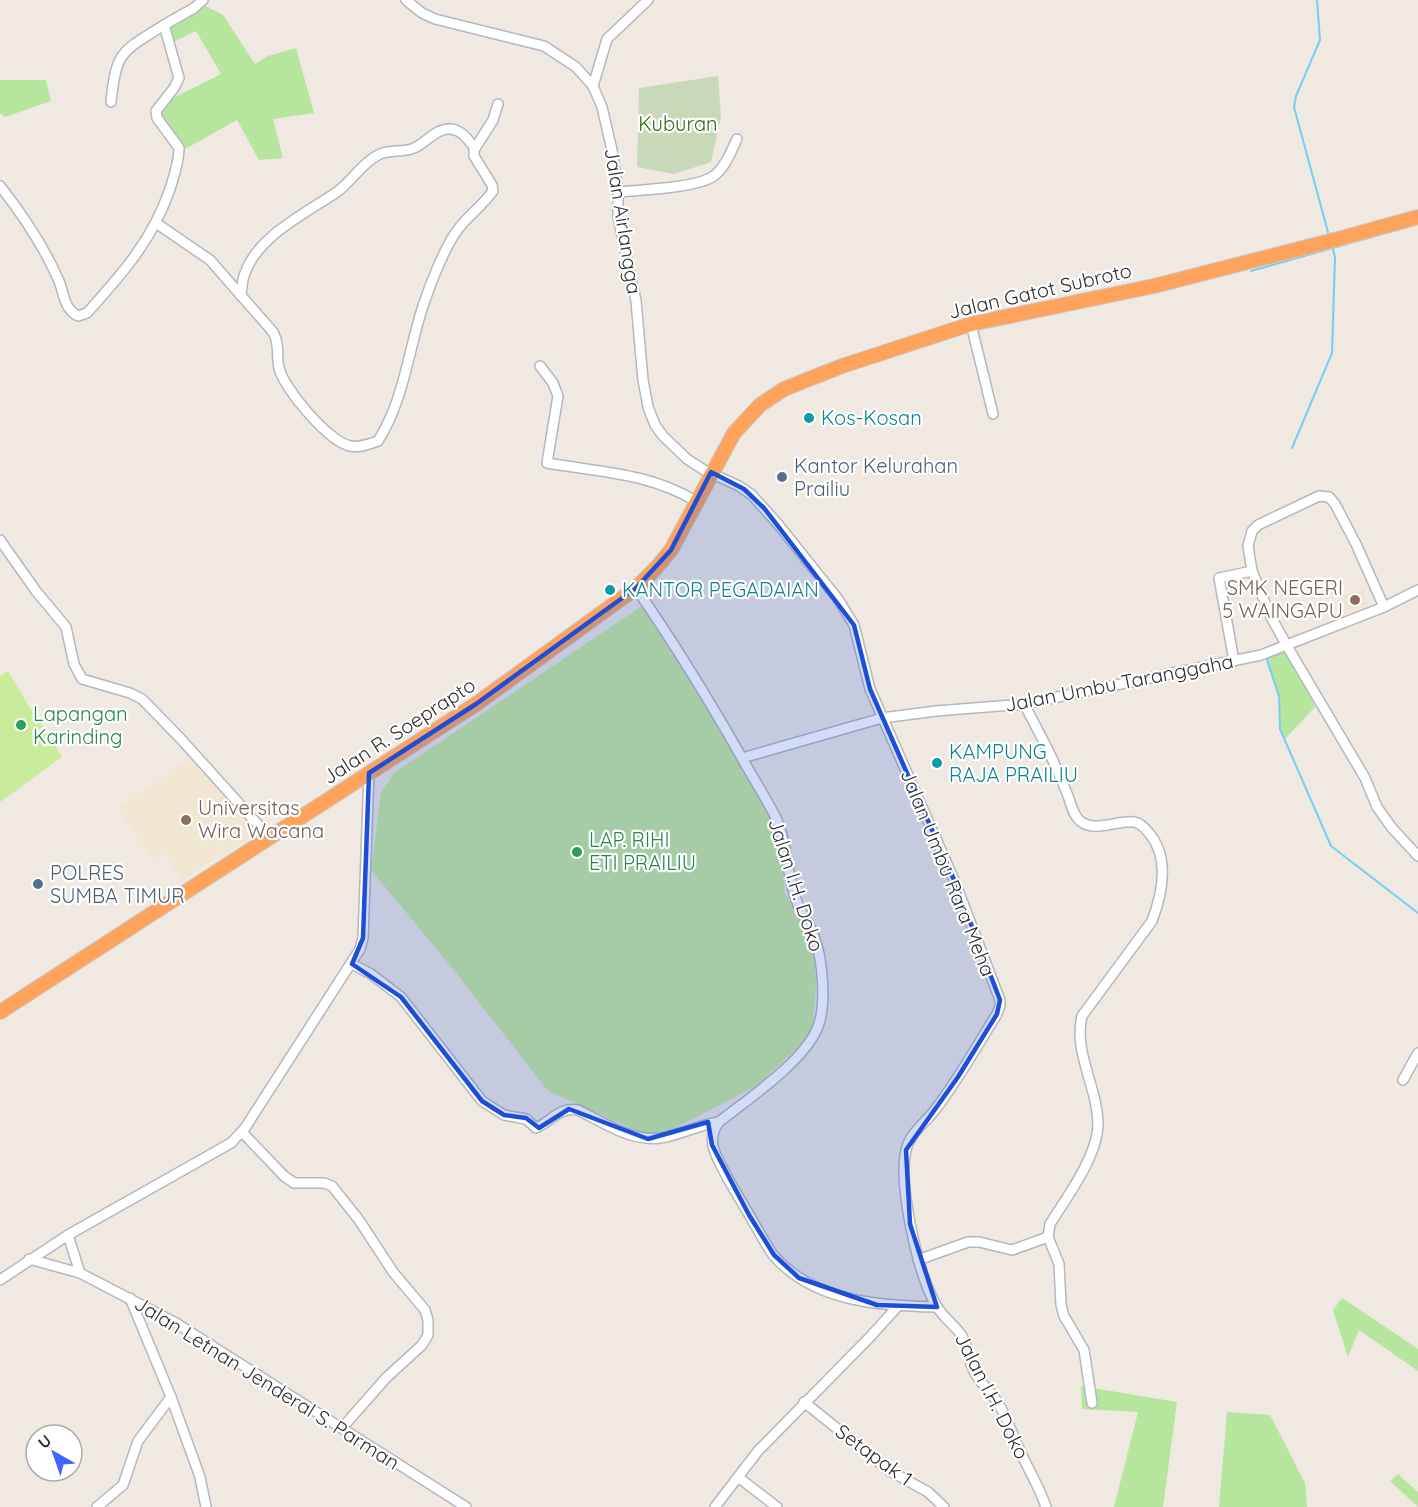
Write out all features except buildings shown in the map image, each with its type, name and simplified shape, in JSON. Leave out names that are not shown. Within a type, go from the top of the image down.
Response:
[{"type":"highway","name":"Jalan Gatot Subroto","points":[[711,472],[734,433],[760,405],[784,389],[842,366],[972,324],[1154,285],[1418,217]]},
{"type":"highway","name":"Jalan R. Soeprapto","points":[[0,1012],[476,704],[636,588],[671,550],[711,472]]},
{"type":"street","points":[[111,102],[116,67],[122,55],[133,45],[194,8],[203,0]]},
{"type":"street","points":[[406,0],[422,13],[435,19],[544,46],[576,67],[592,86]]},
{"type":"street","points":[[592,86],[607,39],[648,0]]},
{"type":"street","points":[[0,186],[51,264],[70,311],[78,316],[87,313],[126,269],[156,223],[172,183],[179,155],[177,144],[156,114],[158,107],[174,88],[179,78],[164,25]]},
{"type":"street","name":"Jalan Airlangga","points":[[592,86],[607,126],[618,192],[618,217],[636,300],[644,380],[651,416],[663,436],[680,453],[695,465],[711,472]]},
{"type":"street","points":[[156,223],[210,260],[277,338],[282,377],[311,416],[331,435],[350,446],[363,446],[378,441],[391,420],[401,393],[425,301],[448,247],[459,228],[494,191],[474,156],[475,147],[491,124],[498,104]]},
{"type":"street","points":[[241,296],[244,275],[250,261],[263,246],[286,225],[344,186],[375,157],[386,152],[408,151],[446,129],[459,131],[475,147]]},
{"type":"street","points":[[618,192],[680,186],[711,178],[723,167],[737,139]]},
{"type":"street","points":[[972,324],[993,414]]},
{"type":"street","points":[[540,366],[553,383],[558,396],[547,463],[643,478],[678,490],[697,502]]},
{"type":"street","name":"Jalan Umbu Rara Meha","points":[[711,472],[752,495],[838,599],[854,626],[870,689],[955,882],[1000,1003],[997,1014],[958,1077],[935,1111],[911,1137],[906,1150],[906,1186],[910,1224],[918,1260],[937,1307]]},
{"type":"street","points":[[1384,607],[1335,504],[1325,495],[1288,509],[1258,525],[1252,531],[1248,546],[1252,571],[1271,617],[1365,778],[1377,807],[1392,828],[1418,856]]},
{"type":"street","points":[[0,540],[36,591],[66,627],[74,664],[82,679],[130,693],[142,699],[270,838]]},
{"type":"street","points":[[1234,661],[1219,578],[1252,571]]},
{"type":"street","name":"Jalan I.H. Doko","points":[[636,588],[691,670],[777,820],[793,892],[818,946],[822,981],[821,1012],[813,1037],[801,1053],[778,1074],[718,1122]]},
{"type":"street","name":"Jalan Umbu Taranggaha","points":[[742,758],[882,718],[1024,704],[1265,654],[1384,607],[1418,590]]},
{"type":"street","points":[[1024,704],[1058,768],[1077,818],[1089,825],[1103,826],[1134,822],[1142,825],[1156,845],[1163,867],[1157,909],[1152,921],[1082,1016],[1080,1032],[1098,1126],[1089,1159],[1050,1224],[1048,1237],[1059,1264],[1060,1305],[1085,1354],[1092,1403]]},
{"type":"street","points":[[0,1280],[28,1259],[68,1235],[231,1143],[242,1132],[352,964],[363,938],[369,773]]},
{"type":"street","points":[[352,964],[401,997],[482,1101],[504,1115],[526,1119],[536,1128],[560,1111],[578,1110],[612,1127],[648,1139],[662,1138],[697,1126],[718,1122]]},
{"type":"street","points":[[1403,1080],[1418,1053]]},
{"type":"street","points":[[718,1122],[711,1137],[712,1145],[729,1180],[774,1255],[799,1278],[812,1285],[877,1305],[937,1307]]},
{"type":"street","points":[[242,1132],[284,1176],[294,1183],[332,1186],[393,1272],[425,1310],[428,1335],[422,1345],[386,1378],[342,1428]]},
{"type":"street","points":[[68,1235],[80,1273]]},
{"type":"street","points":[[918,1260],[968,1242],[979,1242],[1012,1250],[1048,1237]]},
{"type":"street","name":"Jalan Letnan Jenderal S. Parman","points":[[28,1259],[80,1273],[176,1323],[466,1507]]},
{"type":"street","points":[[130,1298],[171,1397],[200,1477],[206,1507]]},
{"type":"street","points":[[715,1507],[758,1451],[898,1306]]},
{"type":"street","name":"Jalan I.H. Doko","points":[[937,1307],[962,1336],[968,1348],[972,1367],[998,1404],[1046,1507]]},
{"type":"street","points":[[97,1507],[123,1485],[138,1441],[171,1397]]},
{"type":"street","name":"Setapak 1","points":[[804,1402],[890,1471],[928,1492],[944,1507]]},
{"type":"street","points":[[738,1477],[777,1507]]},
{"type":"highlighted area","points":[[711,472],[744,489],[764,508],[854,625],[870,689],[955,882],[1000,1000],[997,1014],[958,1077],[906,1150],[910,1224],[937,1307],[877,1305],[799,1278],[774,1255],[749,1215],[712,1145],[708,1122],[648,1139],[569,1109],[539,1128],[526,1118],[504,1115],[482,1101],[401,997],[352,964],[363,938],[369,773],[476,704],[636,588],[671,550]]},
{"type":"shaded area","name":"SMK NEGERI 5 WAINGAPU","points":[[1363,588],[1369,603],[1345,612],[1340,598]]},
{"type":"shaded area","name":"Universitas Wira Wacana","points":[[193,756],[257,833],[182,880],[163,853],[153,860],[118,808]]},
{"type":"green space","points":[[199,3],[223,15],[255,64],[268,56],[296,48],[314,113],[273,119],[283,158],[259,160],[237,120],[178,153],[155,117],[157,106],[221,74],[196,31],[173,42],[170,27],[194,11]]},
{"type":"green space","name":"Kuburan","points":[[718,76],[721,117],[711,162],[674,174],[637,167],[639,88]]},
{"type":"green space","points":[[0,80],[46,80],[51,101],[5,117],[0,113]]},
{"type":"green space","name":"LAP. RIHI ETI PRAILIU","points":[[642,606],[703,702],[760,797],[779,834],[785,893],[814,943],[816,984],[813,1028],[804,1041],[758,1085],[664,1134],[644,1134],[548,1091],[453,969],[371,870],[381,793],[394,773]]},
{"type":"green space","points":[[1285,646],[1315,707],[1284,740],[1280,729],[1279,696],[1265,654]]},
{"type":"green space","name":"Lapangan Karinding","points":[[8,671],[62,757],[0,802],[0,676]]},
{"type":"green space","points":[[1342,1298],[1418,1349],[1418,1371],[1359,1330],[1348,1357],[1333,1310]]},
{"type":"green space","points":[[1081,1386],[1177,1402],[1163,1507],[1114,1507],[1138,1412],[1082,1409]]},
{"type":"green space","points":[[1227,1412],[1270,1415],[1305,1483],[1307,1507],[1219,1507]]},
{"type":"green space","points":[[1398,1474],[1418,1492],[1418,1507],[1390,1481]]},
{"type":"waterway","points":[[1317,0],[1320,40],[1296,96],[1294,107],[1329,236]]},
{"type":"waterway","points":[[1251,271],[1418,224]]},
{"type":"waterway","points":[[1292,448],[1332,353],[1335,257],[1332,245]]},
{"type":"waterway","points":[[1266,657],[1279,696],[1280,729],[1331,846],[1418,913]]},
{"type":"place","name":"Kos-Kosan","points":[[809,418]]},
{"type":"place","name":"Kantor Kelurahan Prailiu","points":[[782,477]]},
{"type":"place","name":"KANTOR PEGADAIAN","points":[[610,590]]},
{"type":"place","name":"SMK NEGERI 5 WAINGAPU","points":[[1355,600]]},
{"type":"place","name":"Lapangan Karinding","points":[[21,725]]},
{"type":"place","name":"KAMPUNG RAJA PRAILIU","points":[[937,763]]},
{"type":"place","name":"Universitas Wira Wacana","points":[[186,820]]},
{"type":"place","name":"LAP. RIHI ETI PRAILIU","points":[[577,852]]},
{"type":"place","name":"POLRES SUMBA TIMUR","points":[[38,884]]}]
